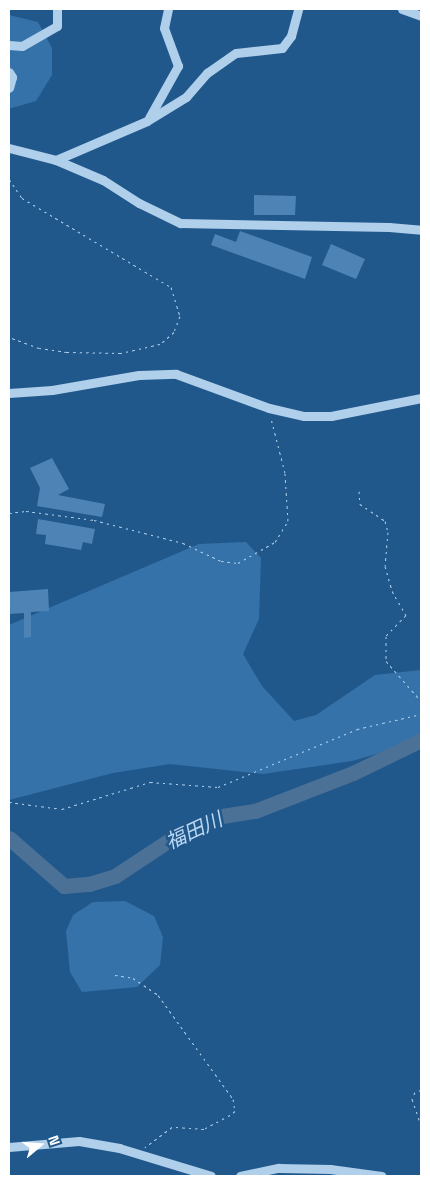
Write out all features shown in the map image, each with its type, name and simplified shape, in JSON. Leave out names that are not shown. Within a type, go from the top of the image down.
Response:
[{"type":"street","points":[[9,45],[22,46],[57,26],[56,9]]},
{"type":"street","points":[[147,121],[178,66],[164,28],[168,9]]},
{"type":"street","points":[[56,160],[147,121],[186,96],[207,73],[236,53],[282,48],[291,36],[298,9]]},
{"type":"street","points":[[402,9],[421,16]]},
{"type":"street","points":[[9,72],[12,84],[9,88]]},
{"type":"street","points":[[9,148],[56,160],[103,180],[139,203],[180,223],[389,227],[421,230]]},
{"type":"street","points":[[9,392],[52,390],[139,375],[176,374],[269,408],[304,416],[331,416],[421,398]]},
{"type":"street","points":[[9,1147],[79,1141],[136,1154],[211,1176]]},
{"type":"street","points":[[240,1176],[279,1168],[330,1169],[382,1176]]},
{"type":"path","points":[[9,179],[22,198],[171,287],[180,316],[174,332],[160,344],[121,353],[67,352],[39,348],[9,337]]},
{"type":"path","points":[[9,513],[26,511],[94,520],[183,543],[221,561],[244,561],[276,542],[288,521],[285,473],[269,408]]},
{"type":"path","points":[[359,491],[360,504],[385,521],[385,566],[392,591],[406,615],[386,636],[386,661],[421,701]]},
{"type":"path","points":[[9,802],[62,808],[150,782],[218,787],[357,729],[421,714]]},
{"type":"path","points":[[114,975],[133,978],[158,995],[233,1099],[235,1111],[204,1129],[172,1127],[136,1154]]},
{"type":"path","points":[[421,1090],[415,1092],[412,1099],[421,1125]]},
{"type":"shaded area","points":[[9,15],[38,22],[52,48],[52,75],[36,101],[12,108],[9,108]]},
{"type":"shaded area","points":[[246,542],[261,558],[259,619],[243,654],[262,686],[294,721],[316,715],[375,675],[421,670],[421,741],[352,761],[263,774],[170,764],[113,773],[9,800],[9,625],[199,544]]},
{"type":"shaded area","points":[[125,901],[154,916],[163,937],[160,965],[137,987],[82,992],[70,972],[66,931],[73,915],[93,902]]},
{"type":"building","points":[[254,195],[296,196],[295,215],[254,215]]},
{"type":"building","points":[[240,231],[312,257],[305,279],[211,245],[215,234],[236,242]]},
{"type":"building","points":[[331,244],[365,259],[356,279],[322,265]]},
{"type":"building","points":[[52,458],[69,489],[58,495],[105,504],[102,517],[37,506],[40,488],[30,468]]},
{"type":"building","points":[[38,519],[95,529],[92,544],[83,542],[81,550],[45,544],[46,535],[36,534]]},
{"type":"building","points":[[48,589],[49,611],[31,612],[31,637],[24,638],[24,613],[9,614],[9,592]]},
{"type":"waterway","name":"福田川","points":[[9,838],[64,886],[89,884],[115,876],[180,833],[222,816],[255,811],[353,773],[421,740]]}]
